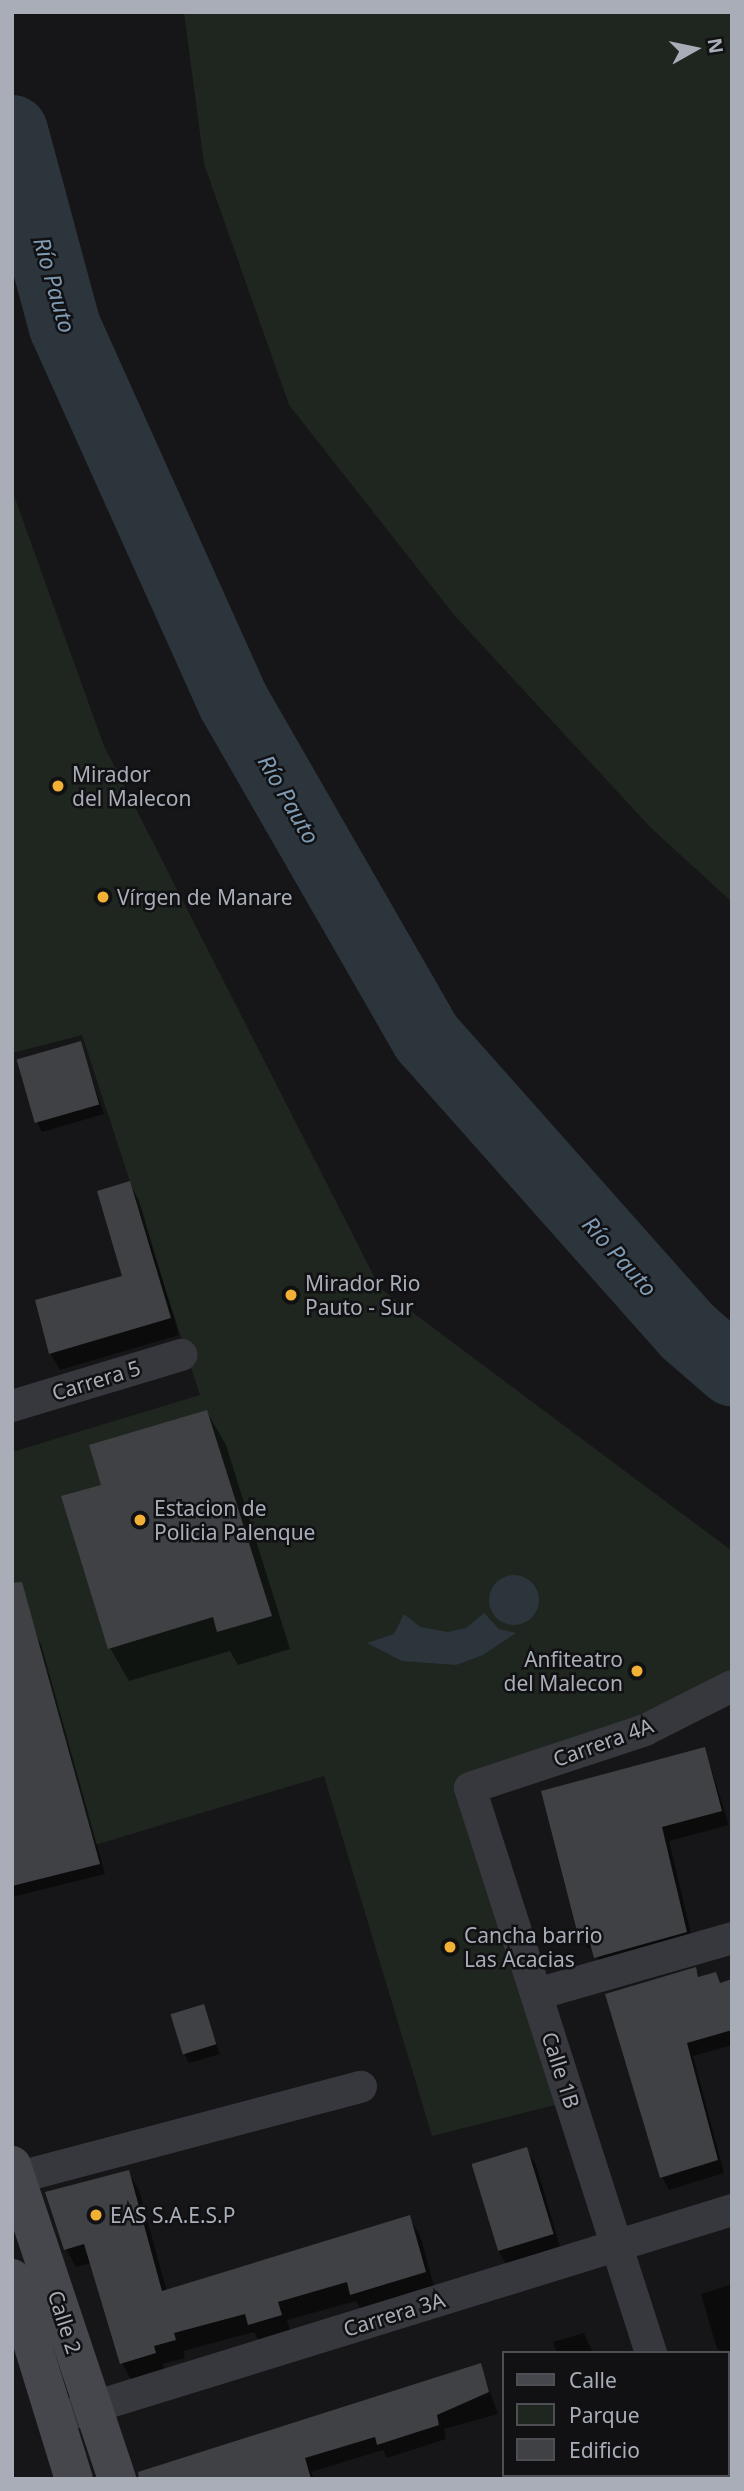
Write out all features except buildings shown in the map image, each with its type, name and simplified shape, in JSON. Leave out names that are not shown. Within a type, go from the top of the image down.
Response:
[{"type":"street","name":"Carrera 5","points":[[12,1406],[181,1355]]},
{"type":"street","name":"Carrera 4A","points":[[470,1788],[645,1730],[732,1686]]},
{"type":"street","name":"Calle 1B","points":[[470,1788],[650,2351]]},
{"type":"street","points":[[537,1994],[732,1938]]},
{"type":"street","points":[[14,2174],[361,2087]]},
{"type":"street","name":"Calle 2","points":[[14,2174],[117,2479]]},
{"type":"street","name":"Carrera 3A","points":[[56,2419],[732,2210]]},
{"type":"street","name":"Calle 2","points":[[12,2278],[24,2358],[56,2419],[74,2479]]},
{"type":"green space","points":[[184,12],[732,12],[732,902],[651,828],[455,616],[289,405],[204,164]]},
{"type":"green space","points":[[12,490],[104,746],[380,1288],[732,1551],[732,1674],[633,1726],[455,1783],[555,2105],[432,2136],[324,1776],[95,1845],[36,1632],[12,1634],[12,1452],[200,1395],[82,1035],[12,1053]]},
{"type":"shaded area","points":[[514,1575],[532,1582],[539,1600],[532,1618],[514,1625],[496,1618],[489,1600],[496,1582]]},
{"type":"shaded area","points":[[484,1613],[499,1629],[516,1633],[483,1655],[456,1665],[402,1661],[367,1643],[394,1634],[404,1614],[420,1627],[448,1632],[466,1628]]},
{"type":"waterway","name":"Río Pauto","points":[[12,131],[65,327],[233,701],[427,1038],[687,1331],[732,1370]]},
{"type":"place","name":"Mirador del Malecon","points":[[58,786]]},
{"type":"place","name":"Vírgen de Manare","points":[[103,897]]},
{"type":"place","name":"Mirador Rio Pauto - Sur","points":[[291,1295]]},
{"type":"place","name":"Estacion de Policia Palenque","points":[[140,1520]]},
{"type":"place","name":"Anfiteatro del Malecon","points":[[637,1671]]},
{"type":"place","name":"Cancha barrio Las Acacias","points":[[450,1947]]},
{"type":"place","name":"EAS S.A.E.S.P","points":[[96,2215]]}]
